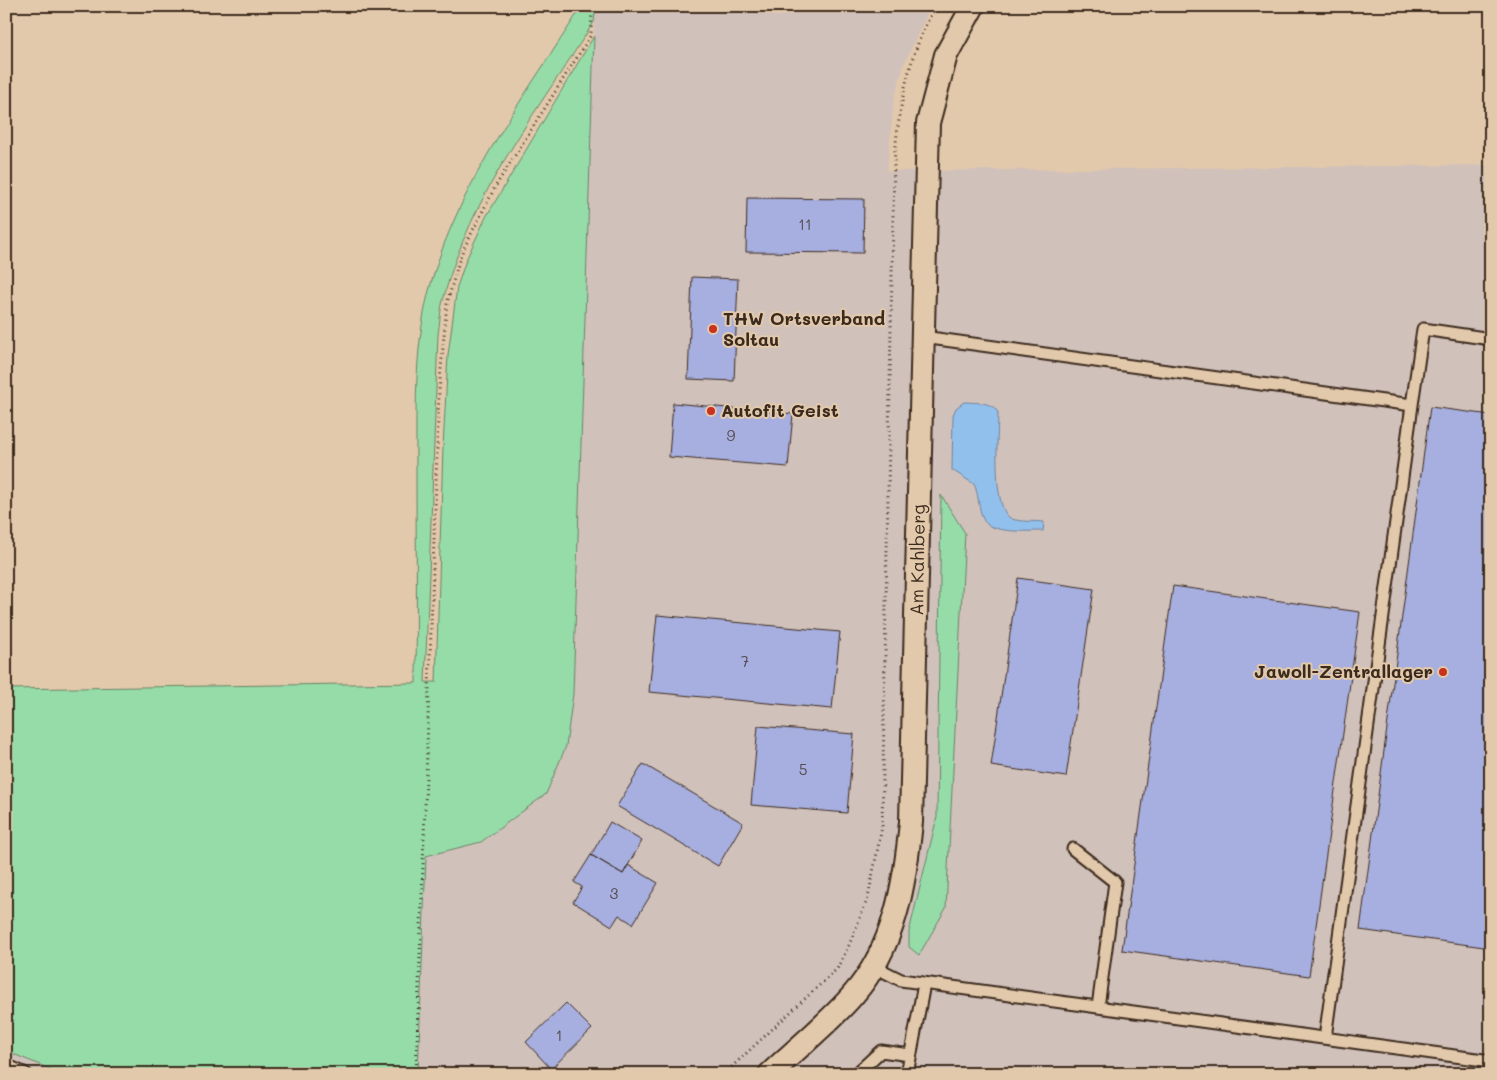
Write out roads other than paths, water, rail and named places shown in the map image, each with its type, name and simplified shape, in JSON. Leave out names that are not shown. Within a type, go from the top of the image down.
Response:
[{"type":"street","name":"Am Kahlberg","points":[[770,1074],[853,995],[873,966],[895,918],[908,854],[911,822],[928,123],[946,55],[973,6]]},
{"type":"lane","points":[[1325,1038],[1423,330],[1491,339]]},
{"type":"lane","points":[[923,337],[1412,405]]},
{"type":"lane","points":[[1073,849],[1114,882],[1098,1007]]},
{"type":"lane","points":[[873,966],[901,980],[924,984],[1491,1061]]},
{"type":"lane","points":[[907,1074],[924,984]]},
{"type":"lane","points":[[856,1074],[881,1051],[910,1055]]},
{"type":"lane","points":[[6,1065],[26,1074]]},
{"type":"water","points":[[964,402],[979,403],[996,409],[998,413],[998,487],[1005,513],[1012,519],[1044,522],[1043,531],[1010,531],[987,524],[981,515],[974,484],[952,470],[953,415],[956,408]]},
{"type":"place","name":"THW Ortsverband Soltau","points":[[713,329]]},
{"type":"place","name":"Autofit Geist","points":[[711,411]]},
{"type":"place","name":"Jawoll-Zentrallager","points":[[1443,672]]}]
